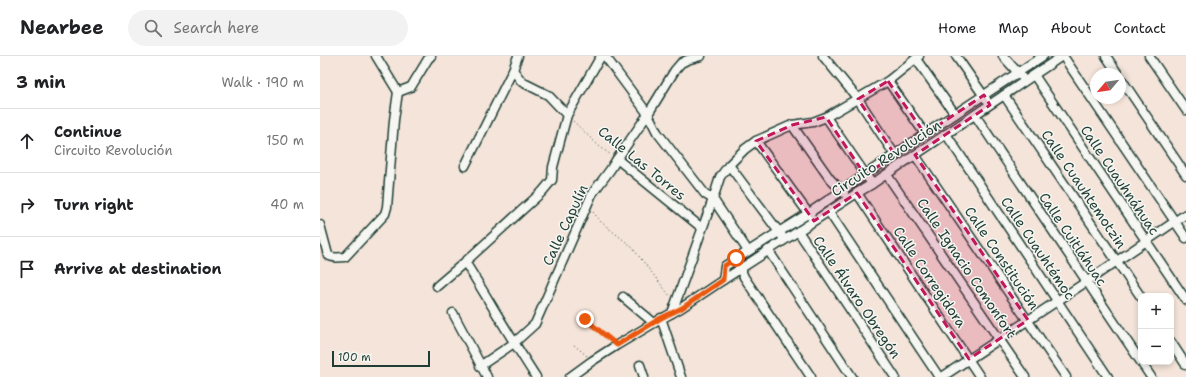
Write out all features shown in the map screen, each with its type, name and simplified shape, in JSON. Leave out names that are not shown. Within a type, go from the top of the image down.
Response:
[{"type":"street","points":[[321,230],[328,255],[335,258],[345,257],[385,214],[387,207],[394,120],[398,92],[376,56]]},
{"type":"street","points":[[398,92],[411,87],[431,56]]},
{"type":"street","points":[[466,166],[513,70],[518,56]]},
{"type":"street","points":[[437,286],[542,192],[552,180],[567,116],[601,56]]},
{"type":"street","points":[[605,56],[648,114],[657,132],[705,194],[713,199],[748,251]]},
{"type":"street","name":"Calle Capulín","points":[[480,366],[514,343],[535,324],[592,194],[648,114],[675,70],[681,63],[701,56]]},
{"type":"street","points":[[823,56],[858,99],[895,155]]},
{"type":"street","points":[[956,56],[990,105]]},
{"type":"street","points":[[1003,56],[1025,81]]},
{"type":"street","name":"Circuito Revolución","points":[[723,280],[724,266],[809,213],[841,190],[866,175],[1043,56]]},
{"type":"street","points":[[1063,56],[1186,238]]},
{"type":"street","name":"Circuito Revolución","points":[[570,377],[617,345],[658,320],[682,308],[814,220],[887,175],[1063,56]]},
{"type":"street","points":[[1106,56],[1114,68]]},
{"type":"street","points":[[1149,56],[1186,110]]},
{"type":"street","points":[[672,313],[720,177],[745,149],[756,141],[792,126],[813,122],[826,117],[888,81],[917,57],[955,114]]},
{"type":"street","points":[[513,70],[522,82],[548,96],[567,116]]},
{"type":"street","name":"Calle Cuauhnáhuac","points":[[1034,75],[1186,300]]},
{"type":"street","points":[[888,81],[925,134]]},
{"type":"street","points":[[1126,86],[1186,175]]},
{"type":"street","name":"Calle Cuauhtemotzin","points":[[1004,95],[1138,293]]},
{"type":"street","name":"Calle Cuitláhuac","points":[[975,115],[1151,377]]},
{"type":"street","points":[[826,117],[872,184]]},
{"type":"street","points":[[792,126],[830,179],[849,198]]},
{"type":"street","name":"Calle Cuauhtémoc","points":[[946,134],[1108,377]]},
{"type":"street","points":[[756,141],[814,220]]},
{"type":"street","name":"Calle Constitución","points":[[915,155],[1066,377]]},
{"type":"street","name":"Calle Las Torres","points":[[616,159],[702,228]]},
{"type":"street","points":[[730,165],[784,240]]},
{"type":"street","name":"Calle Ignacio Comonfort","points":[[887,175],[1025,377]]},
{"type":"street","name":"Calle Corregidora","points":[[857,193],[980,377]]},
{"type":"street","points":[[829,212],[940,377],[1000,339],[1186,214]]},
{"type":"street","name":"Calle Álvaro Obregón","points":[[798,232],[895,377]]},
{"type":"street","points":[[768,250],[852,377]]},
{"type":"street","points":[[736,258],[744,277],[811,377]]},
{"type":"street","points":[[465,262],[536,377]]},
{"type":"street","points":[[623,297],[658,320],[681,377]]},
{"type":"street","points":[[453,313],[487,377]]},
{"type":"street","points":[[1174,347],[1186,365]]},
{"type":"street","points":[[640,365],[644,377]]},
{"type":"path","name":"Calle Las Torres","points":[[567,116],[600,147],[616,159]]},
{"type":"path","points":[[587,204],[601,222],[631,246],[676,302]]},
{"type":"path","points":[[585,319],[617,345]]},
{"type":"path","points":[[574,345],[592,361]]},
{"type":"highlighted area","points":[[888,81],[925,134],[984,95],[990,105],[915,155],[1028,320],[969,359],[857,193],[814,221],[756,141],[792,125],[826,117],[865,175],[895,155],[858,99]]},
{"type":"route","points":[[585,319],[617,345],[661,318],[682,308],[723,280],[724,266],[736,258]]}]
